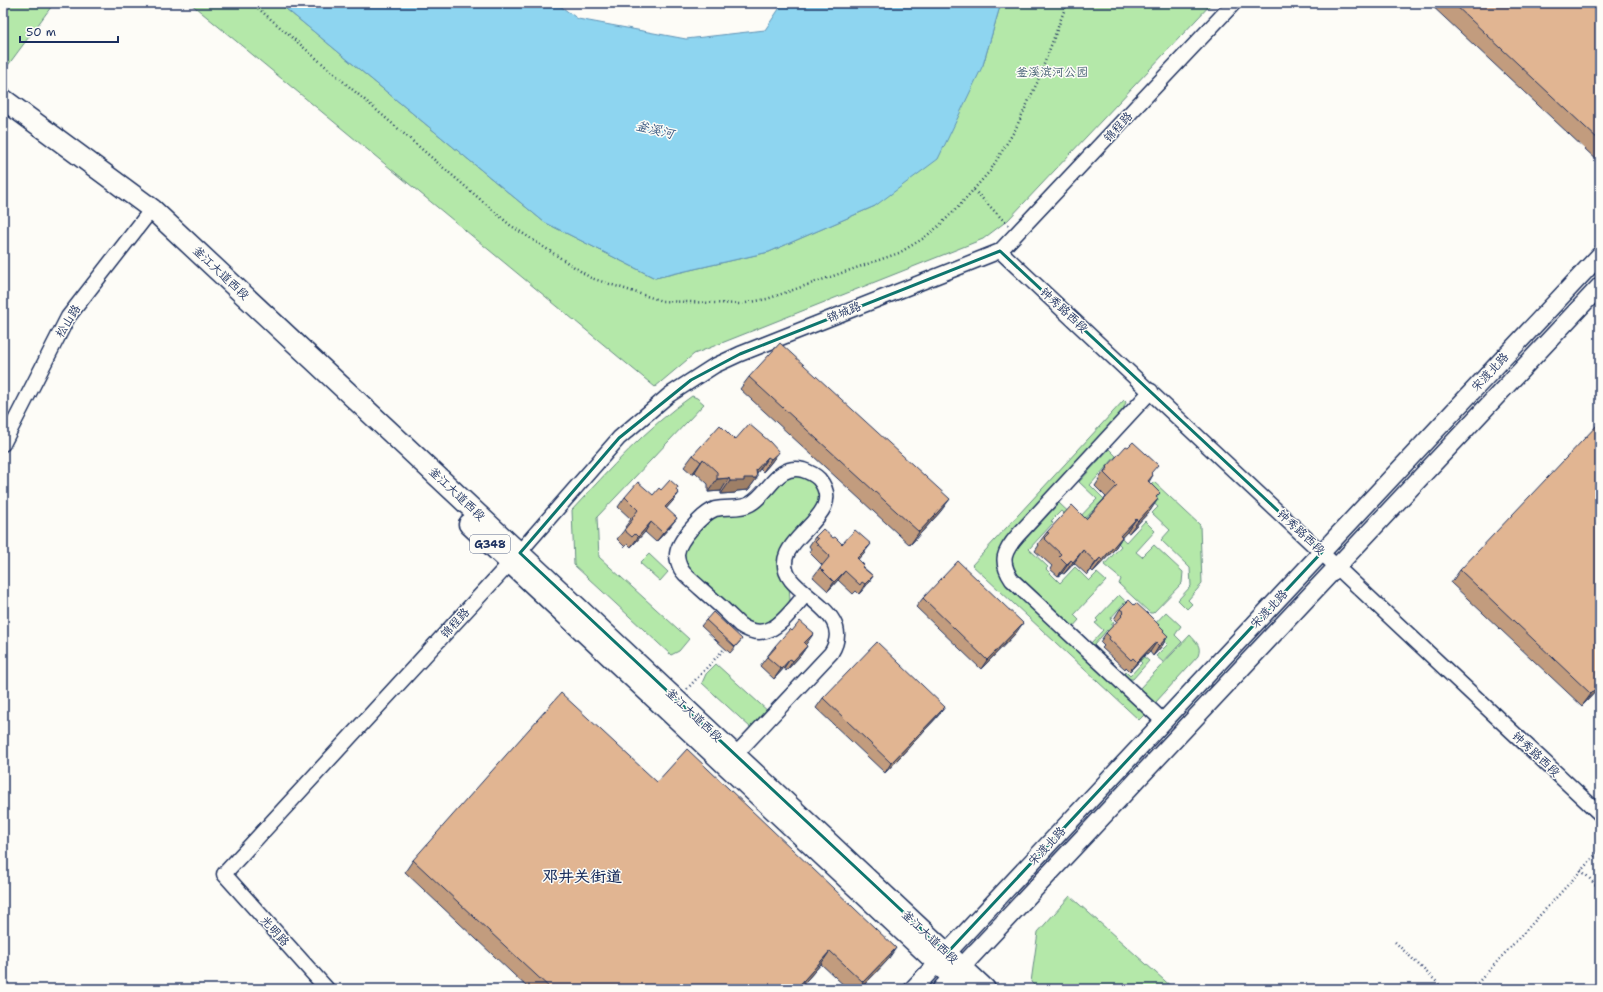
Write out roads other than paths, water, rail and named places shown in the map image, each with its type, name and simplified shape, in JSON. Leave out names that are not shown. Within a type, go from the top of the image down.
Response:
[{"type":"highway","name":"釜江大道西段","points":[[3,99],[148,214],[942,958]]},
{"type":"highway","name":"釜江大道西段","points":[[3,116],[148,214]]},
{"type":"highway","name":"釜江大道西段","points":[[515,558],[677,700],[736,754],[942,958],[955,981],[985,989]]},
{"type":"main road","name":"宋渡北路","points":[[913,989],[1600,255]]},
{"type":"main road","name":"宋渡北路","points":[[955,981],[1338,566],[1600,286]]},
{"type":"street","name":"锦程路","points":[[1000,251],[1234,3]]},
{"type":"street","name":"松山路","points":[[3,444],[68,317],[148,214]]},
{"type":"street","name":"锦城路","points":[[691,380],[714,366],[740,354],[1000,251]]},
{"type":"street","name":"钟秀路西段","points":[[1000,251],[1338,566],[1600,814]]},
{"type":"street","name":"锦程路","points":[[224,874],[515,558],[619,438],[663,400],[691,380]]},
{"type":"street","points":[[1151,391],[1011,543],[1007,549],[1004,562],[1012,580],[1164,721]]},
{"type":"street","points":[[736,754],[826,659],[835,647],[838,634],[835,623],[828,615],[806,594],[794,583],[787,574],[785,559],[790,547],[822,512],[826,495],[823,486],[814,475],[805,470],[792,469],[778,476],[754,502],[741,507],[717,509],[706,514],[683,539],[679,548],[678,559],[681,570],[745,628],[757,632],[771,630],[778,625],[806,594]]},
{"type":"street","name":"光明路","points":[[224,874],[327,989]]},
{"type":"water","name":"釜溪河","points":[[279,3],[556,3],[578,19],[686,39],[765,30],[783,3],[1001,3],[983,65],[938,159],[875,206],[769,252],[655,278],[544,222]]},
{"type":"district","name":"邓井关街道","points":[[582,876]]},
{"type":"park label","name":"釜溪滨河公园","points":[[1052,72]]}]
